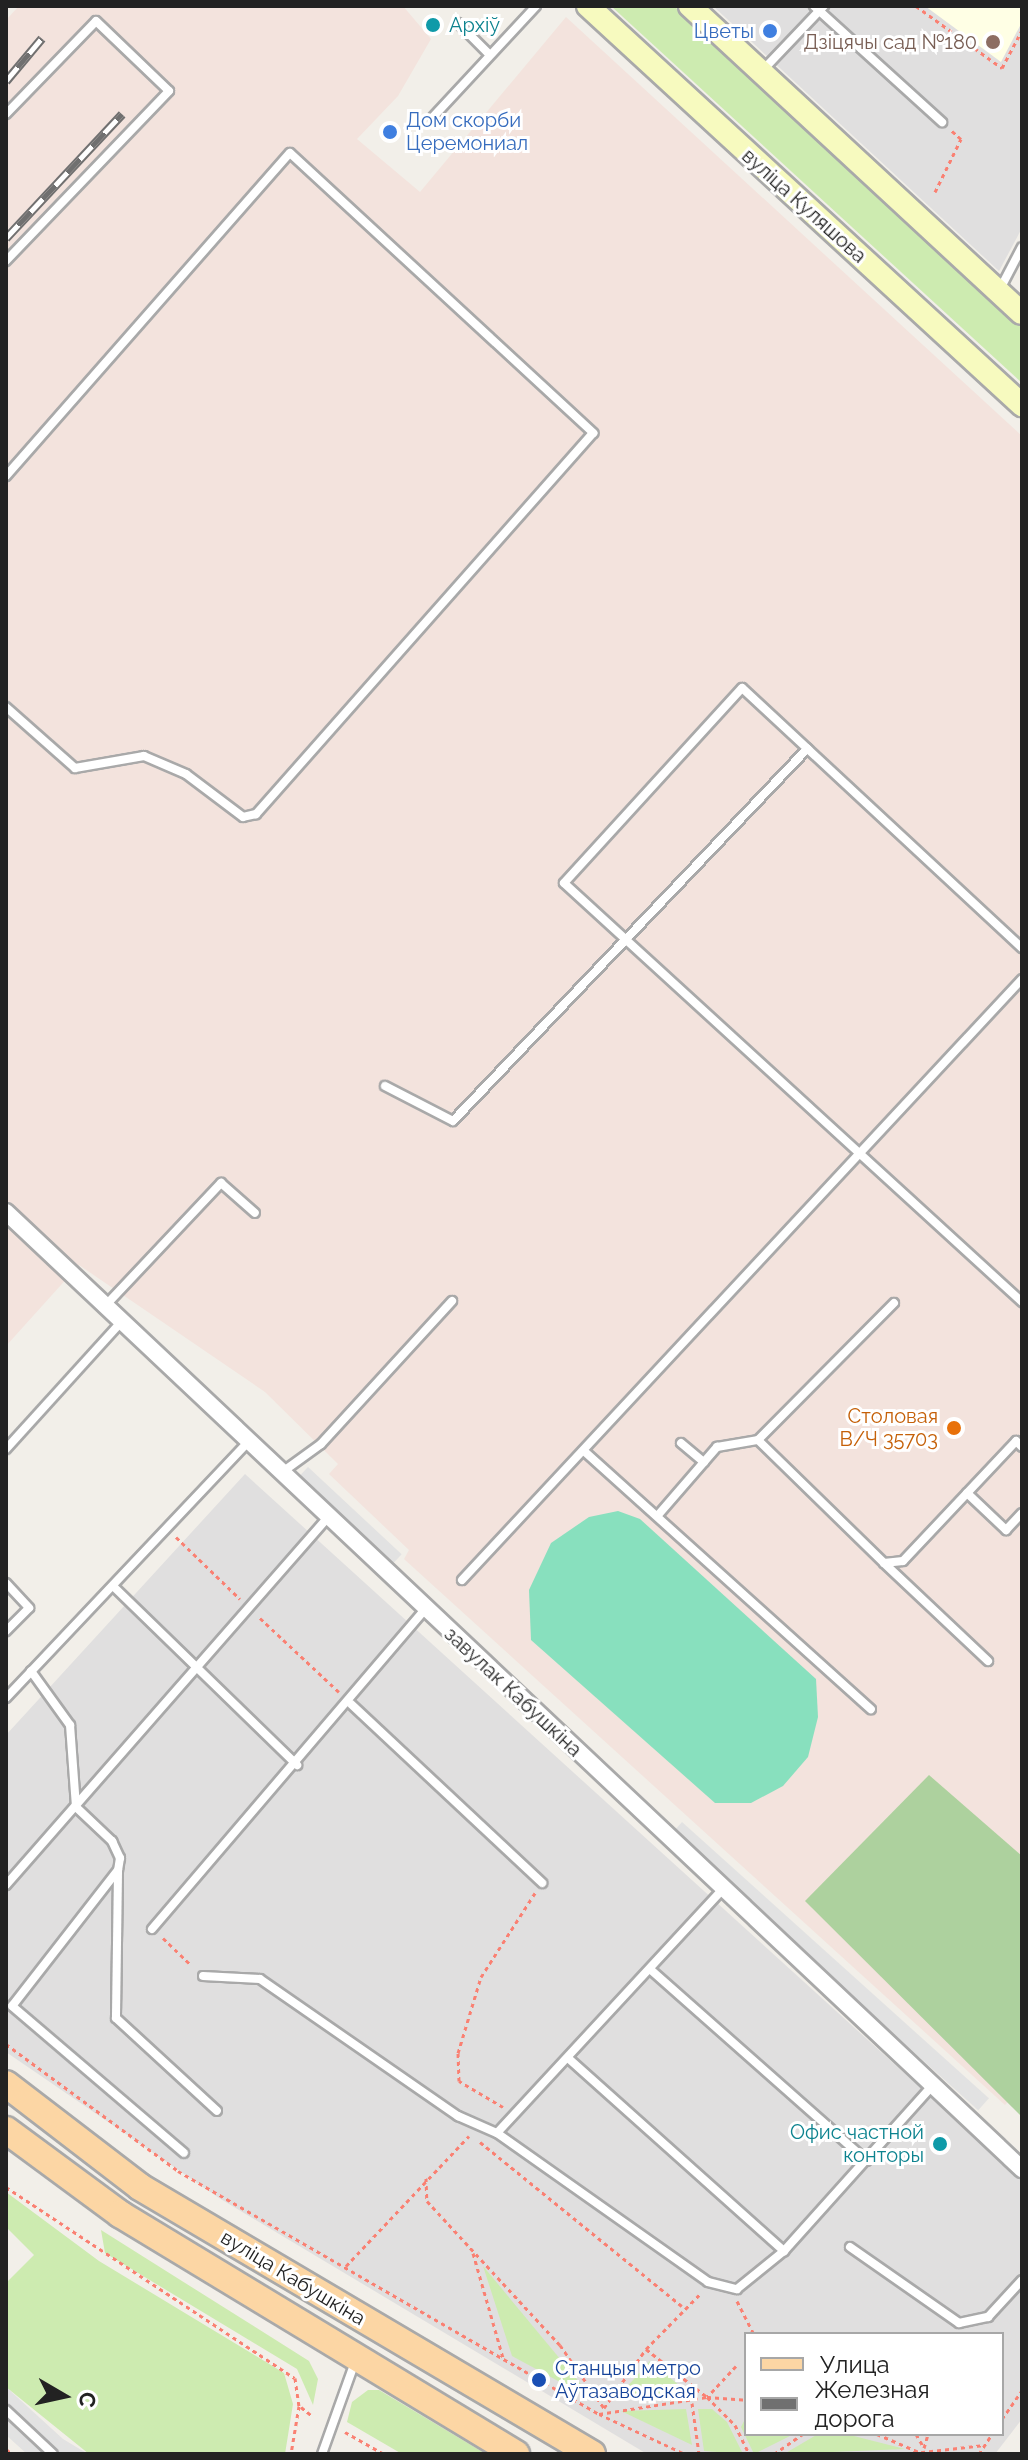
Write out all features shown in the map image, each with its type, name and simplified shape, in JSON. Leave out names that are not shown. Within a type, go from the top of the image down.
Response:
[{"type":"main road","name":"вуліца Куляшова","points":[[588,6],[1022,405]]},
{"type":"main road","points":[[690,6],[1022,313]]},
{"type":"main road","name":"вуліца Кабушкіна","points":[[6,2084],[140,2187],[592,2454]]},
{"type":"main road","name":"вуліца Кабушкіна","points":[[6,2130],[120,2214],[516,2454]]},
{"type":"street","name":"завулак Кабушкіна","points":[[6,1212],[722,1890],[1022,2169]]},
{"type":"lane","points":[[433,117],[536,6]]},
{"type":"lane","points":[[762,72],[819,8],[942,122]]},
{"type":"lane","points":[[6,114],[96,21],[169,91],[6,261]]},
{"type":"lane","points":[[458,23],[490,55]]},
{"type":"lane","points":[[6,476],[290,153],[593,433],[256,814],[243,817],[186,774],[144,756],[75,768],[6,707]]},
{"type":"lane","points":[[999,291],[1022,247]]},
{"type":"lane","points":[[1022,948],[742,688],[564,883],[1022,1302]]},
{"type":"lane","points":[[385,1086],[453,1121],[807,749]]},
{"type":"lane","points":[[462,1580],[1022,979]]},
{"type":"lane","points":[[106,1305],[221,1183],[255,1213]]},
{"type":"lane","points":[[281,1473],[321,1444],[452,1301]]},
{"type":"lane","points":[[659,1514],[717,1447],[758,1440],[894,1303]]},
{"type":"lane","points":[[6,1449],[122,1320]]},
{"type":"lane","points":[[758,1440],[988,1661]]},
{"type":"lane","points":[[884,1563],[903,1561],[1016,1441],[1022,1447]]},
{"type":"lane","points":[[6,1698],[248,1442]]},
{"type":"lane","points":[[681,1443],[704,1462]]},
{"type":"lane","points":[[584,1451],[659,1514],[871,1709]]},
{"type":"lane","points":[[967,1493],[1006,1530],[1022,1513]]},
{"type":"lane","points":[[6,1885],[200,1668],[328,1517]]},
{"type":"lane","points":[[6,1583],[29,1608],[6,1631]]},
{"type":"lane","points":[[113,1586],[297,1765]]},
{"type":"lane","points":[[152,1929],[351,1704],[425,1609]]},
{"type":"lane","points":[[31,1671],[70,1725],[76,1807],[112,1841],[118,1870],[116,2018],[217,2111]]},
{"type":"lane","points":[[351,1704],[542,1883]]},
{"type":"lane","points":[[118,1870],[9,2004],[184,2153]]},
{"type":"lane","points":[[497,2133],[722,1890]]},
{"type":"lane","points":[[651,1970],[867,2161]]},
{"type":"lane","points":[[203,1976],[260,1979],[458,2116],[497,2133],[708,2282],[737,2289],[784,2251],[934,2085]]},
{"type":"lane","points":[[568,2058],[784,2251]]},
{"type":"lane","points":[[850,2247],[959,2323],[988,2317],[1022,2280]]},
{"type":"lane","points":[[322,2454],[357,2358]]},
{"type":"lane","points":[[6,2410],[53,2454]]},
{"type":"path","points":[[916,6],[1002,68],[1022,30]]},
{"type":"path","points":[[935,192],[961,139],[942,122]]},
{"type":"path","points":[[519,2110],[489,2105],[459,2081],[458,2053],[481,1977],[542,1883]]},
{"type":"path","points":[[6,2044],[178,2171],[346,2266],[504,2361],[599,2414],[685,2454]]},
{"type":"path","points":[[346,2266],[461,2137],[497,2133]]},
{"type":"path","points":[[478,2135],[682,2306]]},
{"type":"path","points":[[426,2178],[427,2201],[560,2345],[604,2408]]},
{"type":"path","points":[[6,2187],[102,2256],[284,2368],[295,2378],[299,2406],[291,2454]]},
{"type":"path","points":[[473,2251],[504,2361]]},
{"type":"path","points":[[599,2414],[646,2349],[693,2293],[707,2295]]},
{"type":"path","points":[[735,2297],[753,2332]]},
{"type":"path","points":[[646,2349],[707,2397],[735,2425],[749,2454]]},
{"type":"path","points":[[604,2408],[692,2403],[707,2397],[736,2366]]},
{"type":"path","points":[[1004,2416],[1022,2390]]},
{"type":"path","points":[[707,2397],[744,2400]]},
{"type":"path","points":[[1014,2401],[1022,2398]]},
{"type":"path","points":[[692,2403],[699,2454]]},
{"type":"path","points":[[299,2406],[311,2415]]},
{"type":"path","points":[[342,2431],[384,2454]]},
{"type":"path","points":[[774,2454],[800,2436]]},
{"type":"path","points":[[883,2436],[924,2451]]},
{"type":"path","points":[[979,2454],[991,2436]]},
{"type":"path","points":[[905,2454],[984,2445]]},
{"type":"path","points":[[6,2449],[12,2454]]},
{"type":"shaded area","points":[[19,6],[403,6],[431,39],[398,96],[357,139],[420,192],[566,17],[1022,436],[1022,2087],[1005,2105],[404,1559],[409,1550],[329,1474],[338,1464],[265,1392],[79,1265],[6,1346],[6,20]]},
{"type":"shaded area","points":[[713,6],[1022,6],[1022,228],[999,271]]},
{"type":"shaded area","name":"Дзіцячы сад №180","points":[[925,6],[1022,6],[1022,22],[1001,62]]},
{"type":"shaded area","points":[[308,1467],[402,1554],[393,1563],[300,1476]]},
{"type":"shaded area","points":[[245,1474],[1022,2180],[1022,2419],[995,2454],[647,2454],[219,2198],[6,2052],[6,1735]]},
{"type":"shaded area","points":[[682,1822],[989,2098],[978,2110],[671,1834]]},
{"type":"shaded area","points":[[6,2387],[63,2439],[88,2454],[27,2454],[6,2435]]},
{"type":"green space","points":[[611,6],[674,6],[1022,324],[1022,383]]},
{"type":"green space","points":[[618,1511],[640,1519],[816,1679],[818,1717],[808,1757],[783,1786],[751,1803],[715,1803],[531,1640],[529,1590],[551,1543],[589,1517]]},
{"type":"green space","points":[[929,1775],[1022,1856],[1022,2117],[805,1901]]},
{"type":"green space","points":[[6,2192],[99,2261],[284,2373],[293,2404],[285,2454],[89,2454],[6,2387],[6,2283],[34,2255],[6,2227]]},
{"type":"green space","points":[[101,2230],[309,2361],[318,2379],[313,2405],[297,2369],[105,2253]]},
{"type":"green space","points":[[483,2266],[595,2401],[512,2356]]},
{"type":"green space","points":[[650,2361],[692,2396],[617,2398]]},
{"type":"green space","points":[[368,2390],[379,2390],[486,2454],[402,2454],[347,2422],[352,2402]]},
{"type":"green space","points":[[686,2409],[692,2445],[621,2411]]},
{"type":"green space","points":[[698,2409],[712,2409],[727,2422],[743,2454],[704,2451]]},
{"type":"green space","points":[[745,2436],[790,2436],[754,2454]]},
{"type":"green space","points":[[815,2436],[854,2436],[905,2449],[784,2454]]},
{"type":"railway","points":[[6,81],[42,38]]},
{"type":"railway","points":[[6,238],[122,114]]},
{"type":"place","name":"Архіў","points":[[433,25]]},
{"type":"place","name":"Цветы","points":[[770,31]]},
{"type":"place","name":"Дзіцячы сад №180","points":[[993,42]]},
{"type":"place","name":"Дом скорби Церемониал","points":[[390,132]]},
{"type":"place","name":"Столовая В/Ч 35703","points":[[954,1428]]},
{"type":"place","name":"Офис частной конторы","points":[[940,2144]]},
{"type":"place","name":"Станцыя метро Аўтазаводская","points":[[539,2380]]}]
